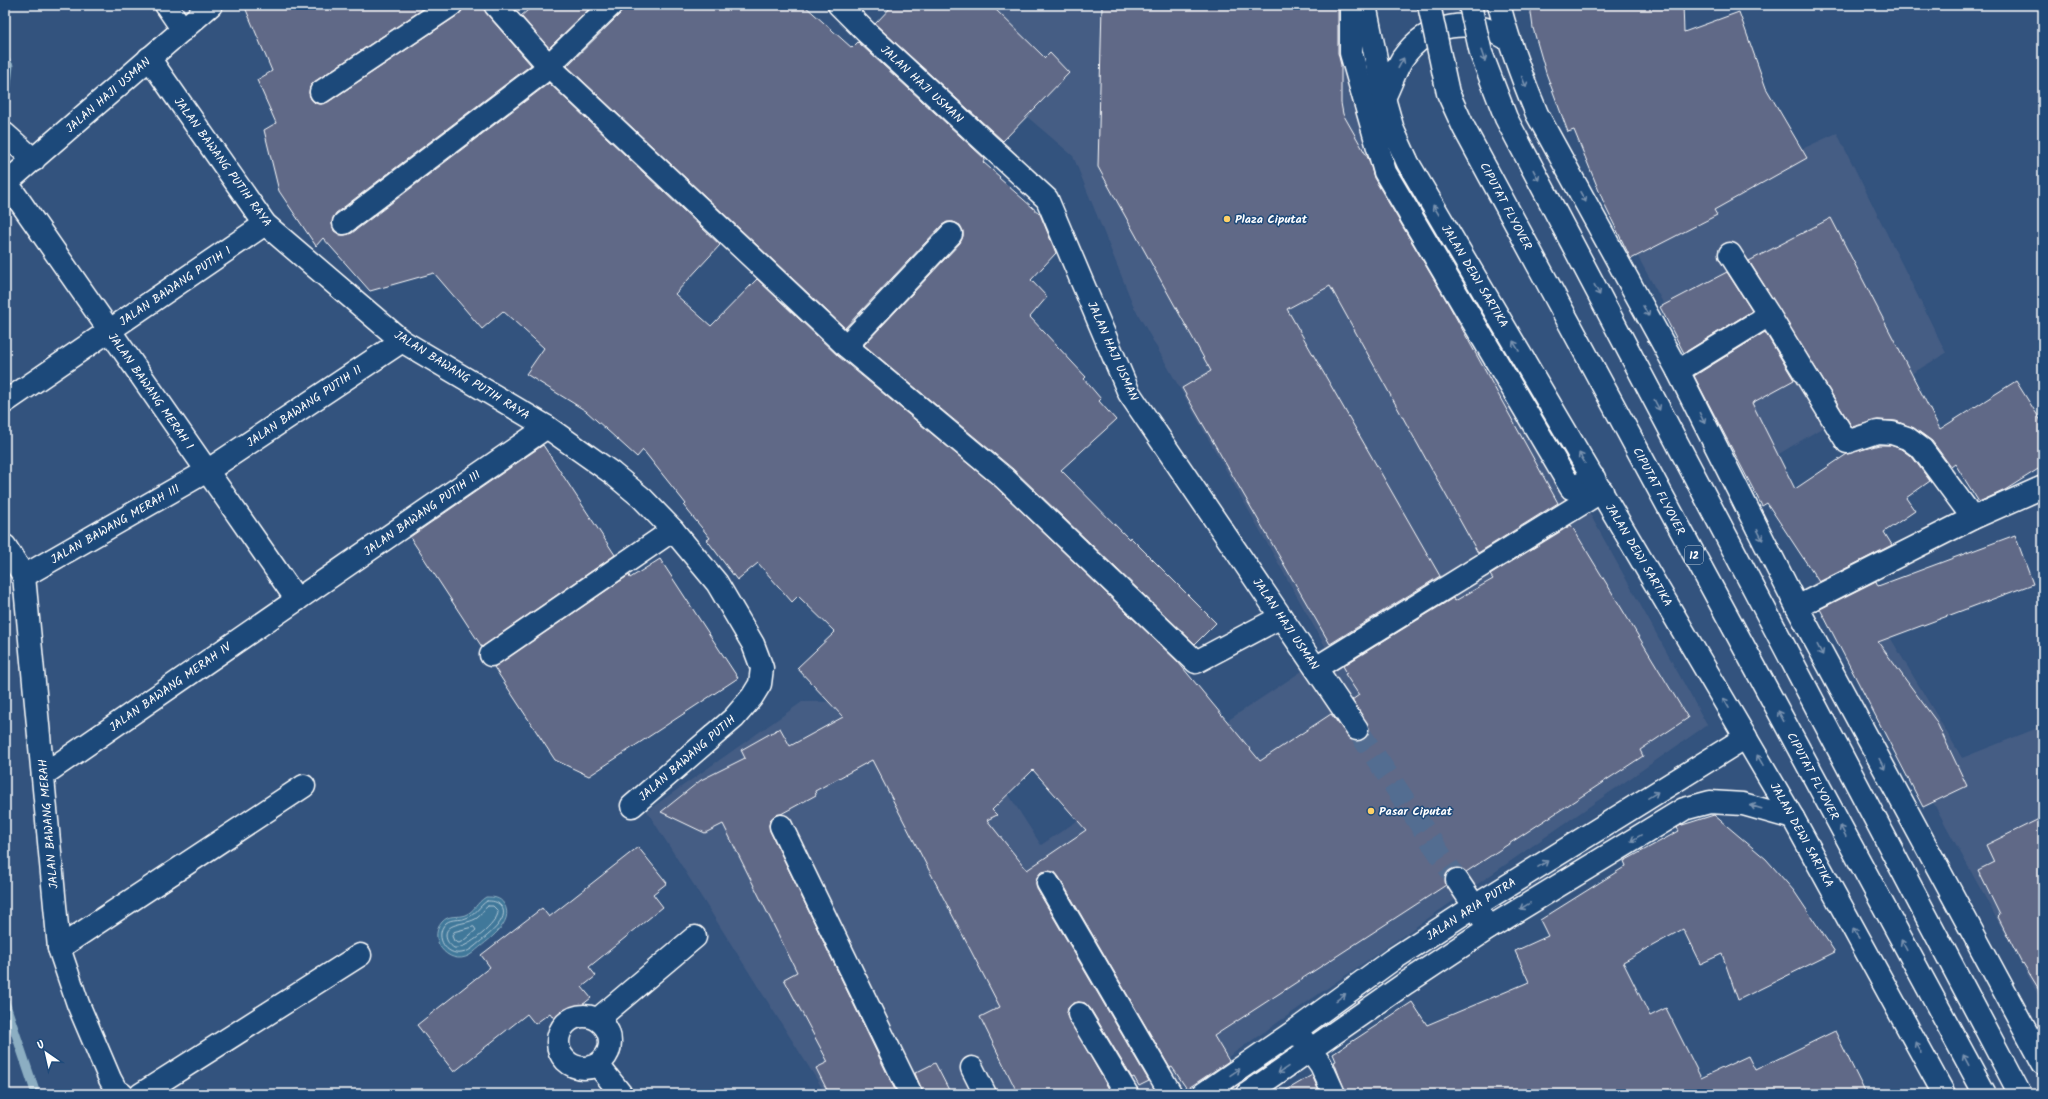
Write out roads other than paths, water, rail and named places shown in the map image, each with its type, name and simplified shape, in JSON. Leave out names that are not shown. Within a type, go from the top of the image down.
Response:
[{"type":"main road","points":[[166,5],[183,30]]},
{"type":"main road","name":"JALAN HAJI USMAN","points":[[6,183],[211,5]]},
{"type":"main road","points":[[321,92],[451,5]]},
{"type":"main road","points":[[495,5],[550,66],[846,346],[1004,478],[1196,662],[1281,617]]},
{"type":"main road","points":[[344,223],[550,66],[611,5]]},
{"type":"main road","name":"JALAN HAJI USMAN","points":[[840,5],[866,32],[1047,198],[1129,393],[1357,729]]},
{"type":"main road","points":[[1351,5],[1351,53],[1377,149],[1385,172],[1571,488],[1598,484]]},
{"type":"main road","name":"JALAN DEWI SARTIKA","points":[[1365,5],[1384,98],[1393,130],[1408,163],[1793,818],[1944,1094]]},
{"type":"main road","name":"CIPUTAT FLYOVER","points":[[1429,5],[1448,93],[1464,128],[1985,1094]]},
{"type":"main road","points":[[1470,5],[1481,53],[1506,118],[2020,1094]]},
{"type":"main road","points":[[1499,5],[1508,39],[1537,114],[1678,371],[1797,607],[2041,1055]]},
{"type":"main road","points":[[1384,98],[1402,60],[1412,47],[1426,36],[1442,29],[1459,25],[1476,26],[1493,30],[1508,39]]},
{"type":"main road","name":"JALAN BAWANG PUTIH RAYA","points":[[149,58],[265,224],[402,340],[547,427],[612,473],[642,498],[673,530],[717,583],[753,644],[762,668]]},
{"type":"main road","points":[[5,134],[34,160]]},
{"type":"main road","points":[[1377,149],[1386,155],[1408,163]]},
{"type":"main road","name":"JALAN BAWANG MERAH I","points":[[6,183],[297,600]]},
{"type":"main road","name":"JALAN BAWANG PUTIH I","points":[[5,402],[265,224]]},
{"type":"main road","points":[[846,346],[951,234]]},
{"type":"main road","points":[[1730,254],[1770,315],[1847,442],[1877,432],[1892,433],[1907,438],[1922,449],[1973,518]]},
{"type":"main road","points":[[1678,371],[1770,315]]},
{"type":"main road","name":"JALAN BAWANG PUTIH II","points":[[207,471],[402,340]]},
{"type":"main road","name":"JALAN BAWANG PUTIH III","points":[[297,600],[547,427]]},
{"type":"main road","name":"JALAN BAWANG MERAH III","points":[[24,576],[207,471]]},
{"type":"main road","points":[[1316,668],[1598,484]]},
{"type":"main road","points":[[1797,607],[1973,518],[2043,487]]},
{"type":"main road","points":[[491,655],[673,530]]},
{"type":"main road","name":"JALAN BAWANG MERAH","points":[[5,546],[24,576],[59,948],[78,1004],[110,1080],[116,1090],[122,1094]]},
{"type":"main road","name":"JALAN BAWANG MERAH IV","points":[[43,775],[297,600]]},
{"type":"main road","name":"JALAN BAWANG PUTIH","points":[[632,806],[734,718],[752,697],[760,684],[762,668]]},
{"type":"main road","name":"JALAN ARIA PUTRA","points":[[1203,1094],[1296,1030],[1392,960],[1475,906],[1746,737]]},
{"type":"main road","points":[[59,948],[304,786]]},
{"type":"main road","points":[[1248,1094],[1310,1052],[1406,982],[1488,928],[1684,809],[1710,802],[1743,804],[1793,818]]},
{"type":"main road","points":[[781,826],[910,1094]]},
{"type":"main road","points":[[1457,880],[1488,928]]},
{"type":"main road","points":[[1048,883],[1171,1094]]},
{"type":"main road","points":[[598,1019],[695,937]]},
{"type":"main road","points":[[141,1094],[360,955]]},
{"type":"main road","points":[[1079,1014],[1127,1094]]},
{"type":"main road","points":[[582,1015],[598,1019],[610,1033],[610,1051],[598,1065],[582,1069],[567,1064],[558,1050],[558,1034],[567,1021],[582,1015]]},
{"type":"main road","points":[[1296,1030],[1310,1052],[1321,1065],[1334,1094]]},
{"type":"main road","points":[[598,1065],[621,1094]]},
{"type":"main road","points":[[972,1068],[985,1094]]},
{"type":"water","points":[[486,897],[494,897],[504,904],[507,911],[503,925],[492,937],[466,957],[458,958],[450,956],[439,945],[437,937],[438,930],[442,922],[447,918],[465,915]]},
{"type":"waterway","points":[[5,60],[9,66],[5,102]]},
{"type":"waterway","points":[[5,1002],[36,1094]]},
{"type":"tunnel","points":[[1357,729],[1457,880]]},
{"type":"place","name":"Plaza Ciputat","points":[[1227,219]]},
{"type":"place","name":"Pasar Ciputat","points":[[1371,811]]}]
